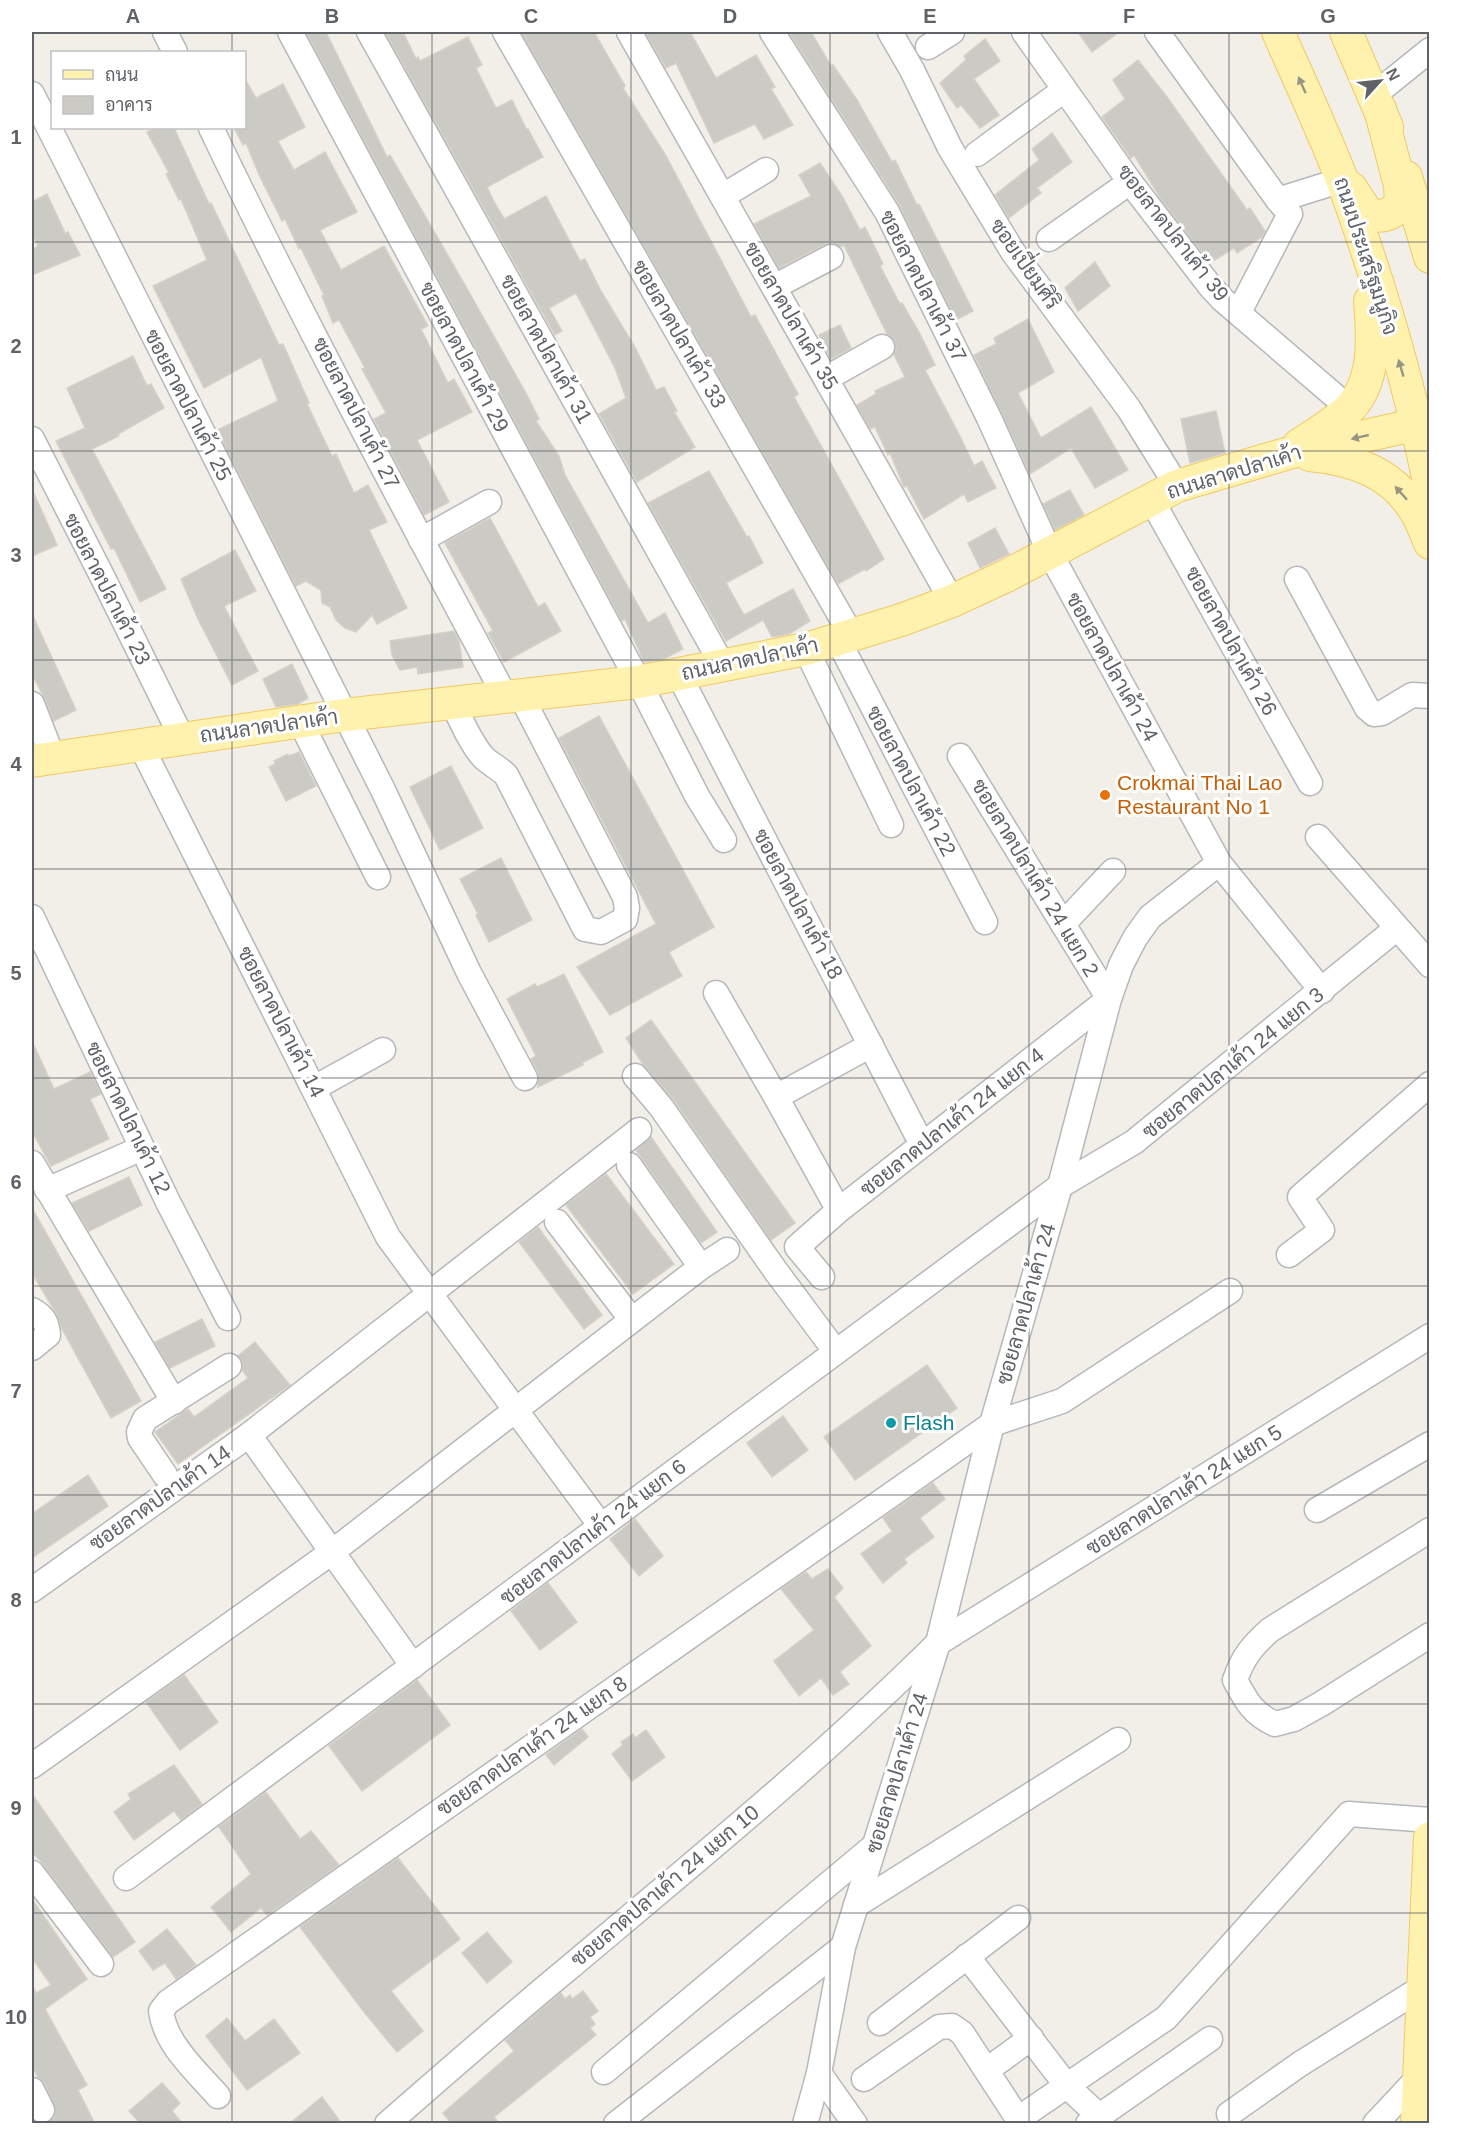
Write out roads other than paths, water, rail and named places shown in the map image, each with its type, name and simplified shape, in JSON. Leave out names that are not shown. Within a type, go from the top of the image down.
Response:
[{"type":"main road","name":"ถนนประเสริฐมนูกิจ","points":[[1278,32],[1316,116],[1366,246],[1424,421],[1430,488]]},
{"type":"main road","points":[[1346,32],[1395,147],[1428,241]]},
{"type":"main road","points":[[1316,116],[1362,207],[1368,214],[1378,217],[1391,214],[1397,209],[1402,196],[1377,102]]},
{"type":"main road","points":[[1289,453],[1350,409],[1368,379],[1372,326],[1366,246]]},
{"type":"main road","name":"ถนนลาดปลาเค้า","points":[[42,759],[345,715],[638,682],[806,648],[845,638],[952,601],[1050,553],[1164,492],[1289,453],[1424,421]]},
{"type":"main road","points":[[1289,453],[1350,461],[1380,474],[1398,489],[1415,510],[1430,543]]},
{"type":"main road","points":[[1417,2124],[1429,1855]]},
{"type":"street","points":[[165,32],[174,51]]},
{"type":"street","name":"ซอยลาดปลาเค้า 29","points":[[290,32],[698,796],[724,840]]},
{"type":"street","name":"ซอยลาดปลาเค้า 31","points":[[369,32],[723,666]]},
{"type":"street","name":"ซอยลาดปลาเค้า 33","points":[[505,32],[845,638]]},
{"type":"street","name":"ซอยลาดปลาเค้า 35","points":[[629,32],[952,601]]},
{"type":"street","name":"ซอยลาดปลาเค้า 37","points":[[772,32],[887,212],[989,418],[1050,553]]},
{"type":"street","name":"ซอยเปี่ยมศิริ","points":[[890,32],[912,70],[950,148],[1013,252],[1129,409],[1164,492]]},
{"type":"street","points":[[928,47],[952,32]]},
{"type":"street","name":"ซอยลาดปลาเค้า 39","points":[[1024,32],[1130,182],[1222,300],[1239,312],[1350,409]]},
{"type":"street","points":[[1157,32],[1290,214],[1239,312]]},
{"type":"street","points":[[1377,102],[1430,50]]},
{"type":"street","points":[[977,154],[1064,90]]},
{"type":"street","name":"ซอยลาดปลาเค้า 25","points":[[32,94],[345,715],[469,973],[525,1078]]},
{"type":"street","name":"ซอยลาดปลาเค้า 27","points":[[211,129],[422,540],[513,695],[625,897],[627,908],[625,919],[601,932],[585,929],[506,775],[479,752],[452,702]]},
{"type":"street","points":[[723,196],[766,170]]},
{"type":"street","points":[[1278,200],[1342,180]]},
{"type":"street","points":[[1049,239],[1130,182]]},
{"type":"street","points":[[774,287],[831,257]]},
{"type":"street","points":[[826,378],[882,347]]},
{"type":"street","name":"ซอยลาดปลาเค้า 23","points":[[32,439],[182,738]]},
{"type":"street","name":"ซอยลาดปลาเค้า 26","points":[[1164,492],[1310,783]]},
{"type":"street","points":[[422,540],[489,502]]},
{"type":"street","name":"ซอยลาดปลาเค้า 24","points":[[805,2124],[819,2073],[843,1947],[938,1643],[992,1424],[1060,1186],[1109,999],[1121,965],[1135,938],[1150,917],[1219,863],[1050,553]]},
{"type":"street","points":[[1297,579],[1367,708],[1374,714],[1382,713],[1412,695],[1430,696]]},
{"type":"street","name":"ซอยลาดปลาเค้า 22","points":[[845,638],[985,922]]},
{"type":"street","points":[[806,648],[891,825]]},
{"type":"street","name":"ซอยลาดปลาเค้า 18","points":[[679,675],[916,1133]]},
{"type":"street","points":[[32,704],[42,759]]},
{"type":"street","points":[[300,722],[378,877]]},
{"type":"street","name":"ซอยลาดปลาเค้า 14","points":[[140,744],[388,1237],[514,1411],[601,1526]]},
{"type":"street","name":"ซอยลาดปลาเค้า 24 แยก 2","points":[[960,756],[1109,999]]},
{"type":"street","points":[[1317,837],[1430,964]]},
{"type":"street","points":[[1219,863],[1322,991]]},
{"type":"street","points":[[1063,924],[1113,871]]},
{"type":"street","name":"ซอยลาดปลาเค้า 12","points":[[32,917],[142,1148],[228,1318]]},
{"type":"street","name":"ซอยลาดปลาเค้า 24 แยก 3","points":[[1060,1186],[1134,1142],[1397,928]]},
{"type":"street","points":[[716,993],[833,1200]]},
{"type":"street","name":"ซอยลาดปลาเค้า 24 แยก 4","points":[[822,1277],[797,1247],[848,1203],[1109,999]]},
{"type":"street","points":[[776,1097],[871,1045]]},
{"type":"street","points":[[314,1088],[383,1050]]},
{"type":"street","points":[[635,1076],[661,1107],[775,1270],[836,1352]]},
{"type":"street","points":[[1288,1255],[1322,1230],[1300,1197],[1430,1084]]},
{"type":"street","name":"ซอยลาดปลาเค้า 14","points":[[32,1590],[249,1435],[639,1130]]},
{"type":"street","points":[[47,1191],[142,1148]]},
{"type":"street","points":[[32,1163],[174,1402]]},
{"type":"street","points":[[629,1165],[701,1267]]},
{"type":"street","name":"ซอยลาดปลาเค้า 24 แยก 6","points":[[126,1878],[1060,1186]]},
{"type":"street","points":[[557,1221],[632,1320]]},
{"type":"street","points":[[32,1766],[332,1552],[701,1267],[727,1250]]},
{"type":"street","name":"ซอยลาดปลาเค้า 24 แยก 8","points":[[218,2096],[182,2054],[163,2025],[161,2011],[168,2002],[992,1424],[1062,1401],[1230,1291]]},
{"type":"street","points":[[32,1310],[47,1323],[48,1335],[32,1348]]},
{"type":"street","name":"ซอยลาดปลาเค้า 24 แยก 5","points":[[938,1643],[1430,1336]]},
{"type":"street","points":[[165,1475],[140,1438],[139,1432],[145,1419],[229,1366]]},
{"type":"street","points":[[249,1435],[413,1666]]},
{"type":"street","points":[[1317,1510],[1430,1444]]},
{"type":"street","points":[[1430,1530],[1270,1630],[1251,1647],[1235,1680],[1247,1701],[1261,1718],[1275,1724],[1294,1719],[1321,1704],[1430,1635]]},
{"type":"street","name":"ซอยลาดปลาเค้า 24 แยก 10","points":[[387,2124],[719,1842],[885,1695],[938,1643]]},
{"type":"street","points":[[856,1905],[1118,1740]]},
{"type":"street","points":[[864,2079],[939,2026],[952,2026],[962,2032],[1019,2121],[1166,2018],[1349,1814],[1430,1820]]},
{"type":"street","points":[[604,2072],[874,1846]]},
{"type":"street","points":[[32,1873],[101,1964]]},
{"type":"street","points":[[880,2023],[1018,1918]]},
{"type":"street","points":[[616,2124],[843,1947]]},
{"type":"street","points":[[967,1956],[1093,2120],[1210,2039]]},
{"type":"street","points":[[1229,2114],[1300,2064],[1423,1988]]},
{"type":"street","points":[[987,2070],[1031,2038]]},
{"type":"street","points":[[819,2073],[855,2124]]},
{"type":"street","points":[[1375,2124],[1419,2077]]},
{"type":"place","name":"Crokmai Thai Lao Restaurant No 1","points":[[1105,795]]},
{"type":"place","name":"Flash","points":[[891,1423]]}]
